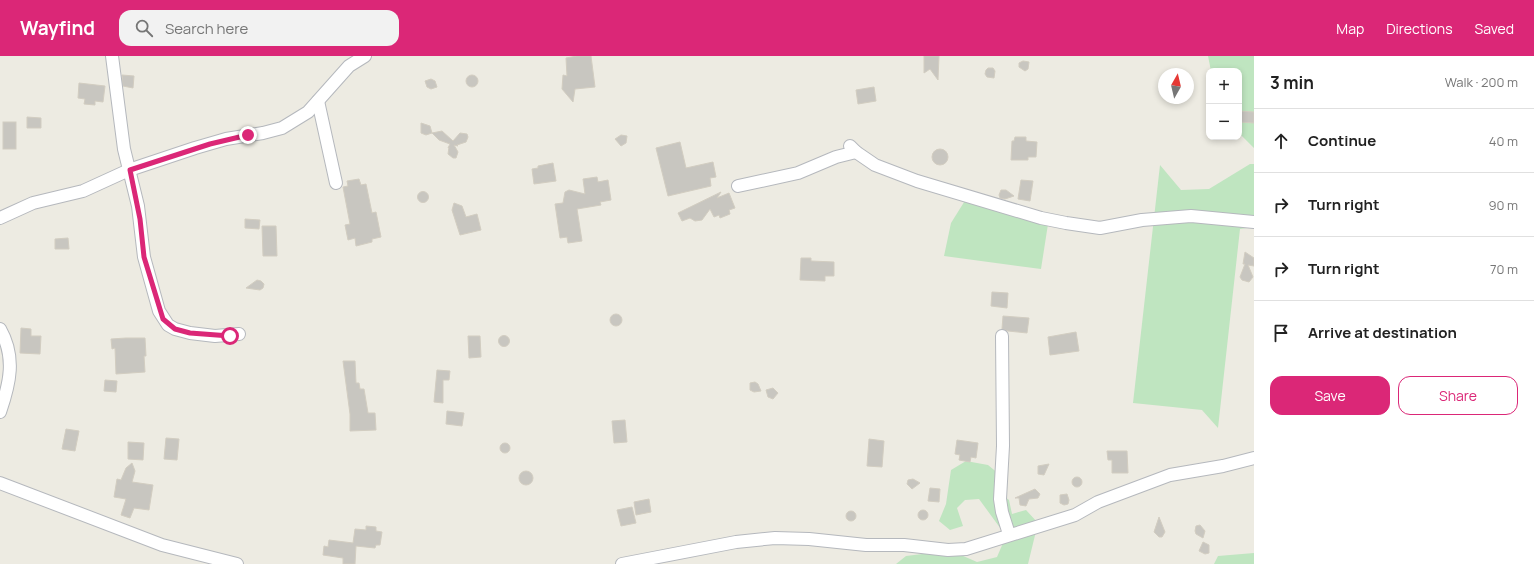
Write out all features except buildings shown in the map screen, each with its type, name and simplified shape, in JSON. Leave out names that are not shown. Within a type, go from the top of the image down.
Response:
[{"type":"street","points":[[112,56],[124,149],[140,219],[144,257],[163,319],[175,329],[190,333],[215,336],[240,334]]},
{"type":"street","points":[[0,218],[42,200],[83,191],[130,170],[210,144],[282,128],[308,112],[349,66],[365,56]]},
{"type":"street","points":[[318,101],[336,183]]},
{"type":"street","points":[[738,186],[798,172],[853,149],[886,169],[942,189],[1041,218],[1066,223],[1100,228],[1142,220],[1191,216],[1254,222]]},
{"type":"street","points":[[0,329],[10,352],[10,370],[8,389],[0,412]]},
{"type":"street","points":[[1002,336],[1003,446],[1000,499],[1002,512],[1009,534]]},
{"type":"street","points":[[628,564],[752,539],[775,538],[809,539],[855,544],[904,545],[958,551],[974,547],[1009,534],[1075,515],[1098,502],[1170,475],[1223,466],[1254,458]]},
{"type":"street","points":[[0,483],[162,545],[237,564]]},
{"type":"green space","points":[[1208,56],[1254,56],[1254,148],[1242,136],[1242,68],[1210,68]]},
{"type":"green space","points":[[1250,164],[1254,164],[1254,227],[1240,229],[1218,428],[1202,410],[1133,403],[1160,165],[1181,190],[1209,189]]},
{"type":"green space","points":[[966,199],[1048,224],[1041,269],[944,256],[951,223]]},
{"type":"green space","points":[[966,461],[988,465],[999,474],[996,490],[1009,500],[1012,514],[1026,510],[1038,523],[1028,564],[896,564],[906,556],[938,552],[954,552],[977,562],[997,557],[1006,536],[979,499],[965,500],[957,508],[963,526],[950,530],[939,521],[946,504],[951,470]]},
{"type":"green space","points":[[1254,553],[1254,564],[1214,564],[1218,556]]},
{"type":"route","points":[[230,336],[190,333],[175,329],[168,325],[163,319],[159,311],[144,257],[142,230],[130,170],[195,148],[226,139],[248,135]]}]
